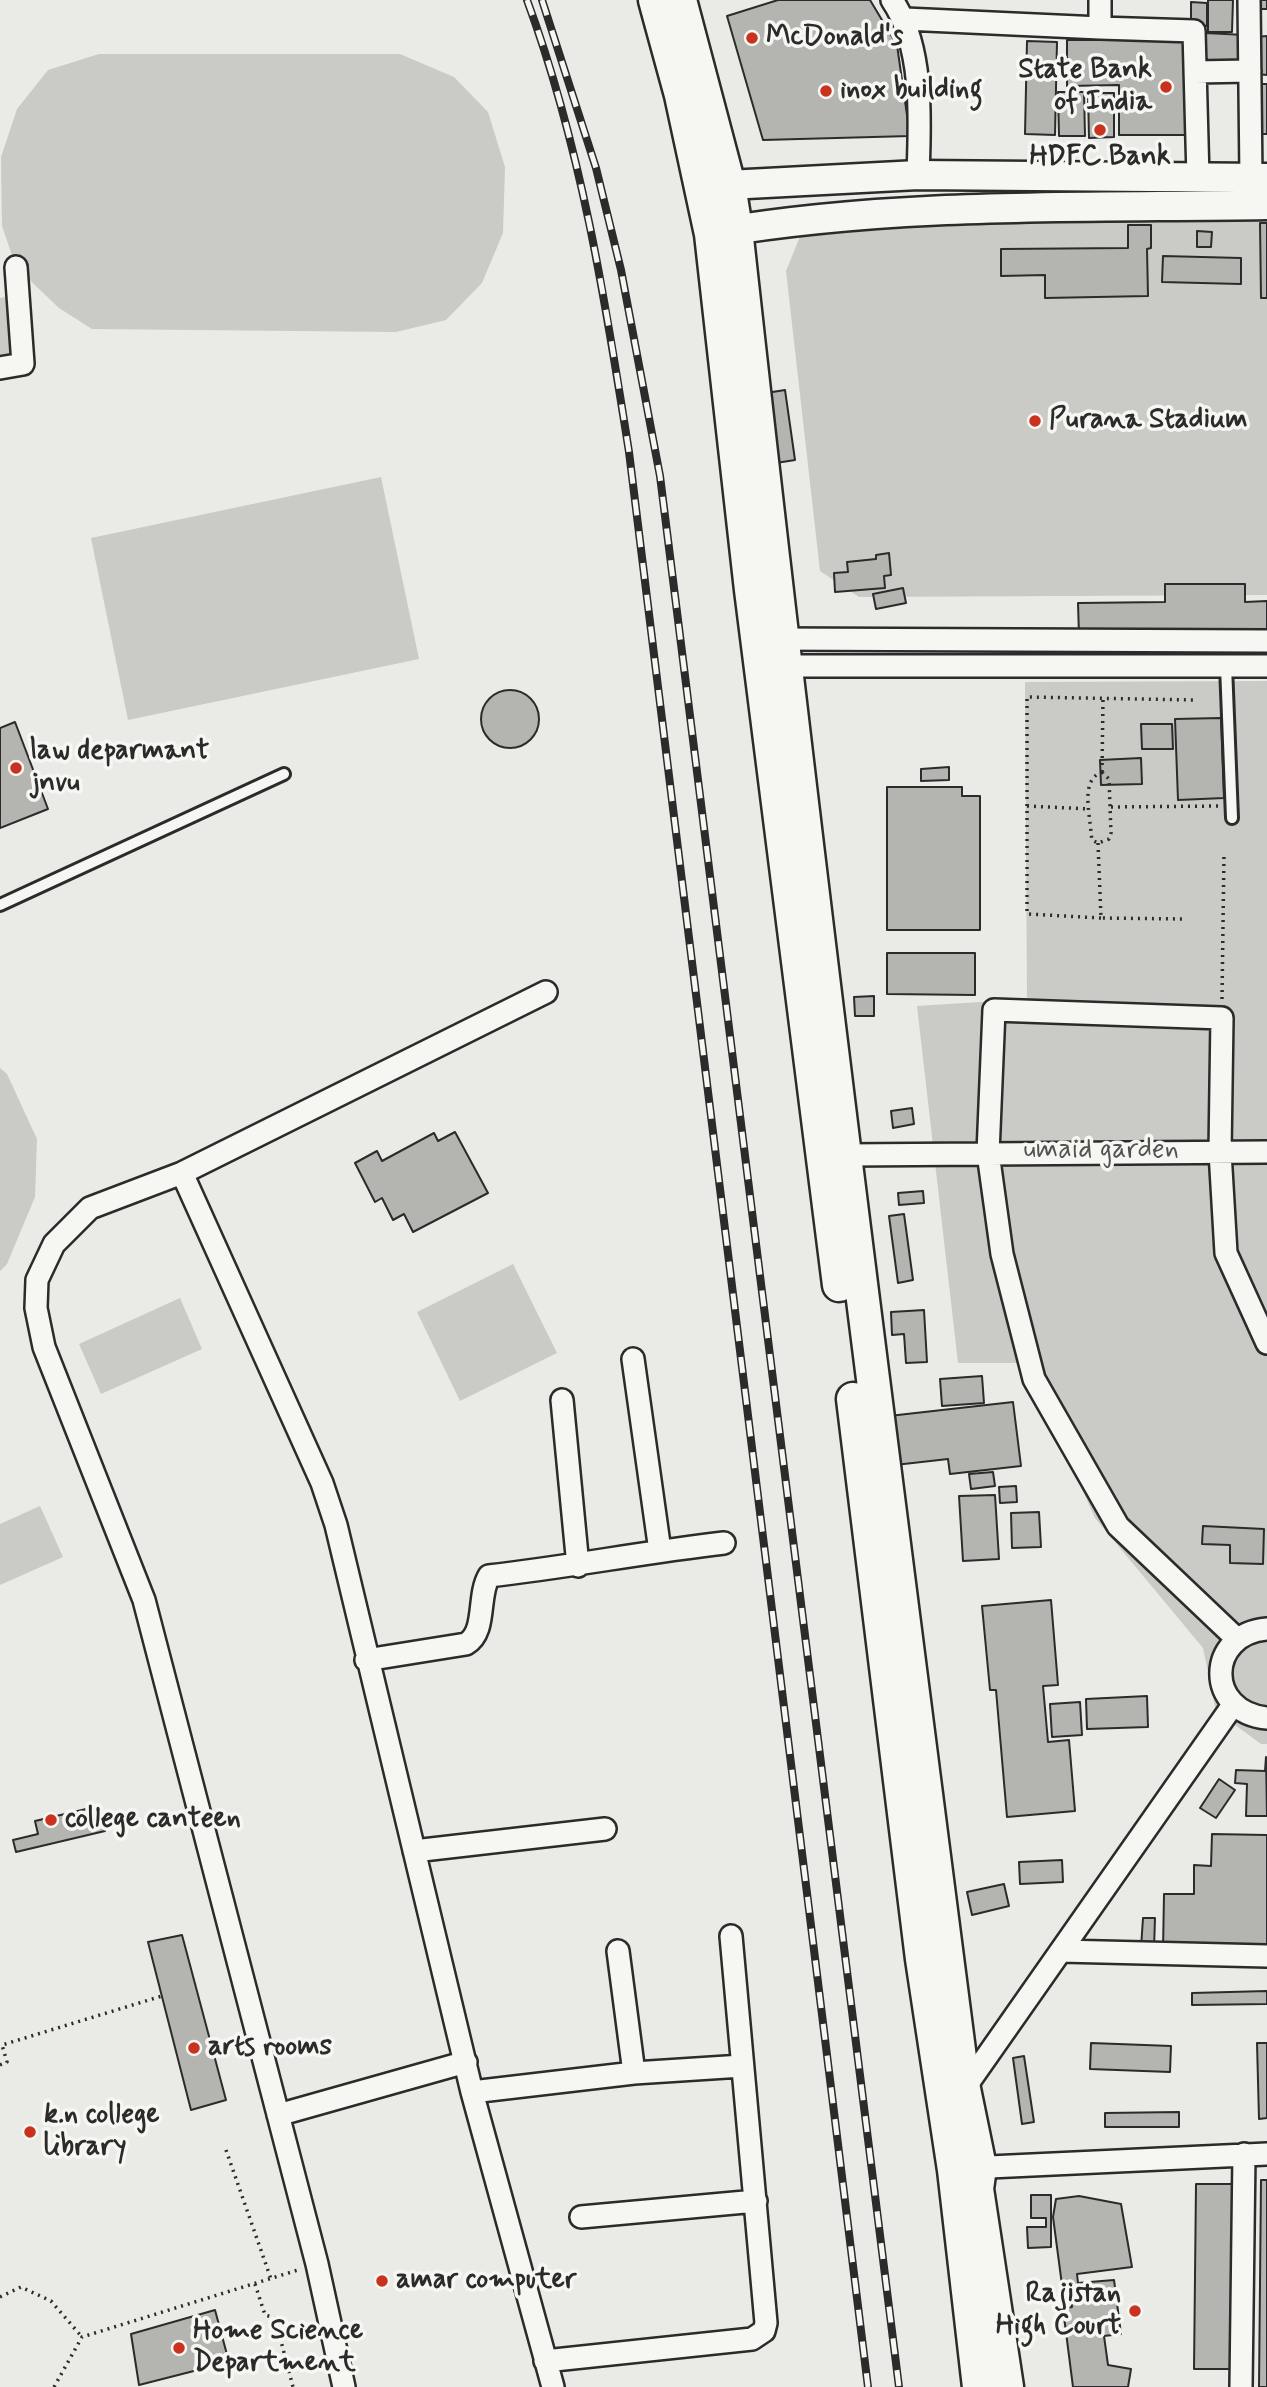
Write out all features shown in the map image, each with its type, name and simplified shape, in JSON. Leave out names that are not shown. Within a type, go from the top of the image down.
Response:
[{"type":"main road","points":[[655,0],[716,186]]},
{"type":"main road","points":[[680,0],[723,231],[920,1946],[967,2168],[978,2189],[1007,2387]]},
{"type":"main road","points":[[770,653],[845,1155],[964,2090],[979,2387]]},
{"type":"street","points":[[892,0],[905,19],[920,103],[918,175]]},
{"type":"street","points":[[1100,0],[1100,28]]},
{"type":"street","points":[[716,186],[918,175],[1259,178],[1250,71],[1258,30],[1249,0]]},
{"type":"street","points":[[905,19],[1194,31],[1198,178]]},
{"type":"street","points":[[1195,72],[1250,71]]},
{"type":"street","points":[[723,231],[852,215],[945,209],[1267,205]]},
{"type":"street","points":[[0,368],[23,364],[16,267]]},
{"type":"street","points":[[770,653],[1267,641]]},
{"type":"street","points":[[770,653],[1267,666]]},
{"type":"street","points":[[344,2387],[317,2264],[144,1600],[44,1347],[36,1308],[37,1280],[54,1244],[90,1208],[182,1173],[546,992]]},
{"type":"street","points":[[1237,1639],[1118,1526],[1034,1379],[1002,1254],[988,1153],[994,1010],[1222,1018],[1220,1152],[1226,1253],[1267,1343]]},
{"type":"street","points":[[845,1155],[1267,1152]]},
{"type":"street","points":[[182,1173],[322,1483],[336,1525],[366,1660],[472,2092],[553,2387]]},
{"type":"street","points":[[633,1359],[660,1551]]},
{"type":"street","points":[[562,1400],[578,1566]]},
{"type":"street","points":[[366,1660],[473,1641],[478,1630],[482,1588],[489,1576],[578,1566],[723,1543]]},
{"type":"street","points":[[1267,1629],[1250,1632],[1237,1639],[1226,1652],[1221,1666],[1222,1685],[1233,1705],[1249,1716],[1267,1718]]},
{"type":"street","points":[[964,2090],[1233,1705]]},
{"type":"street","points":[[414,1851],[605,1829]]},
{"type":"street","points":[[545,2361],[752,2339],[764,2331],[766,2323],[756,2201],[741,2066],[731,1936]]},
{"type":"street","points":[[618,1951],[634,2073]]},
{"type":"street","points":[[1061,1951],[1267,1956]]},
{"type":"street","points":[[278,2115],[466,2062]]},
{"type":"street","points":[[472,2092],[634,2073],[741,2066]]},
{"type":"street","points":[[1241,2387],[1244,2154]]},
{"type":"street","points":[[967,2168],[1267,2154]]},
{"type":"street","points":[[581,2217],[756,2201]]},
{"type":"lane","points":[[1226,666],[1232,812]]},
{"type":"lane","points":[[0,905],[284,774]]},
{"type":"path","points":[[1185,919],[1027,914],[1027,697],[1196,700]]},
{"type":"path","points":[[1102,772],[1093,775],[1088,783],[1092,840],[1098,843],[1109,839],[1111,833],[1109,779],[1102,772],[1103,699]]},
{"type":"path","points":[[1027,806],[1090,809]]},
{"type":"path","points":[[1111,807],[1232,812]]},
{"type":"path","points":[[1098,843],[1101,918]]},
{"type":"path","points":[[1222,1018],[1224,853]]},
{"type":"path","points":[[2,2045],[162,1996]]},
{"type":"path","points":[[0,2038],[7,2062],[0,2065]]},
{"type":"path","points":[[226,2150],[271,2279]]},
{"type":"path","points":[[54,2387],[82,2337],[317,2264]]},
{"type":"path","points":[[255,2284],[265,2315],[275,2318],[293,2387]]},
{"type":"path","points":[[0,2297],[22,2287],[51,2301],[82,2337]]},
{"type":"green space","points":[[99,54],[400,54],[454,77],[488,112],[505,167],[503,233],[482,283],[446,320],[396,332],[92,329],[59,308],[16,267],[2,226],[1,157],[17,109],[48,70]]},
{"type":"green space","name":"Purana Stadium","points":[[1267,197],[1267,595],[859,597],[820,571],[786,271],[805,224]]},
{"type":"green space","points":[[9,296],[19,354],[0,357],[0,298]]},
{"type":"green space","points":[[381,477],[419,659],[128,720],[91,538]]},
{"type":"green space","name":"umaid garden","points":[[1267,681],[1267,1744],[1261,1744],[1216,1711],[1203,1648],[1095,1518],[1025,1363],[958,1363],[917,1006],[1027,999],[1025,682]]},
{"type":"green space","points":[[0,1068],[7,1074],[37,1139],[35,1197],[7,1264],[0,1271]]},
{"type":"green space","points":[[513,1264],[557,1353],[460,1401],[417,1312]]},
{"type":"green space","points":[[180,1298],[202,1349],[101,1394],[79,1344]]},
{"type":"green space","points":[[40,1506],[63,1557],[0,1585],[0,1524]]},
{"type":"building","name":"inox building","points":[[778,0],[870,0],[897,45],[910,136],[763,140],[727,16]]},
{"type":"building","points":[[1208,0],[1233,0],[1232,32],[1208,32]]},
{"type":"building","points":[[1259,0],[1267,0],[1267,9],[1259,9]]},
{"type":"building","points":[[1191,2],[1207,3],[1207,26],[1191,25]]},
{"type":"building","points":[[1206,33],[1245,35],[1244,63],[1205,63]]},
{"type":"building","points":[[1267,36],[1267,75],[1257,74],[1256,37]]},
{"type":"building","points":[[1067,40],[1185,40],[1185,135],[1119,135],[1119,85],[1067,86]]},
{"type":"building","points":[[1027,41],[1057,42],[1055,135],[1025,134]]},
{"type":"building","points":[[1257,84],[1267,84],[1267,134],[1259,134]]},
{"type":"building","points":[[1058,92],[1084,92],[1085,136],[1059,136]]},
{"type":"building","points":[[1088,93],[1114,93],[1114,137],[1089,138]]},
{"type":"building","points":[[1260,223],[1267,223],[1267,298],[1261,298]]},
{"type":"building","points":[[1128,225],[1151,225],[1151,248],[1147,249],[1148,296],[1045,298],[1045,275],[1001,276],[1001,249],[1128,248]]},
{"type":"building","points":[[1197,231],[1212,232],[1211,247],[1197,247]]},
{"type":"building","points":[[1163,256],[1241,258],[1241,284],[1162,282]]},
{"type":"building","points":[[785,390],[795,460],[776,463],[766,393]]},
{"type":"building","points":[[889,553],[891,575],[884,576],[885,588],[835,592],[834,573],[848,572],[847,562],[876,559],[876,555]]},
{"type":"building","points":[[1165,584],[1245,584],[1245,602],[1267,601],[1267,635],[1079,636],[1078,603],[1165,602]]},
{"type":"building","points":[[903,588],[906,603],[876,609],[873,594]]},
{"type":"building","points":[[504,690],[516,690],[531,698],[539,713],[539,725],[531,740],[516,748],[504,748],[489,740],[481,725],[481,713],[489,698]]},
{"type":"building","points":[[1221,718],[1224,798],[1178,800],[1175,719]]},
{"type":"building","name":"law deparmant jnvu","points":[[15,722],[48,809],[0,828],[0,728]]},
{"type":"building","points":[[1141,724],[1172,724],[1173,749],[1142,749]]},
{"type":"building","points":[[1141,758],[1142,784],[1101,785],[1100,760]]},
{"type":"building","points":[[949,767],[949,780],[921,781],[921,769]]},
{"type":"building","points":[[887,787],[962,787],[962,796],[980,796],[980,930],[887,930]]},
{"type":"building","points":[[887,953],[975,953],[975,995],[887,994]]},
{"type":"building","points":[[874,996],[874,1016],[855,1016],[854,997]]},
{"type":"building","points":[[912,1108],[914,1124],[893,1128],[891,1111]]},
{"type":"building","points":[[455,1132],[488,1193],[413,1232],[404,1214],[393,1220],[382,1198],[375,1202],[355,1163],[377,1151],[382,1161],[434,1133],[438,1141]]},
{"type":"building","points":[[923,1191],[924,1203],[899,1205],[898,1193]]},
{"type":"building","points":[[904,1214],[913,1280],[898,1283],[889,1216]]},
{"type":"building","points":[[924,1310],[927,1362],[906,1363],[904,1334],[892,1335],[891,1312]]},
{"type":"building","points":[[982,1376],[984,1403],[942,1406],[940,1379]]},
{"type":"building","points":[[1013,1402],[1021,1466],[950,1474],[948,1459],[895,1465],[889,1416]]},
{"type":"building","points":[[993,1472],[995,1486],[971,1489],[969,1474]]},
{"type":"building","points":[[1016,1486],[1017,1502],[1000,1503],[999,1487]]},
{"type":"building","points":[[995,1495],[999,1559],[963,1561],[959,1496]]},
{"type":"building","points":[[1039,1512],[1041,1547],[1012,1548],[1011,1513]]},
{"type":"building","points":[[1203,1526],[1264,1529],[1263,1564],[1230,1563],[1230,1545],[1202,1544]]},
{"type":"building","points":[[1051,1600],[1058,1685],[1043,1686],[1048,1742],[1069,1740],[1075,1811],[1007,1817],[996,1690],[990,1690],[982,1606]]},
{"type":"building","points":[[1147,1696],[1148,1727],[1087,1729],[1086,1699]]},
{"type":"building","points":[[1080,1702],[1082,1735],[1052,1737],[1050,1704]]},
{"type":"building","points":[[1266,1757],[1267,1816],[1246,1816],[1247,1784],[1235,1783],[1236,1770],[1265,1771]]},
{"type":"building","points":[[1219,1779],[1235,1790],[1216,1818],[1200,1808]]},
{"type":"building","points":[[99,1806],[105,1831],[16,1852],[13,1840],[38,1834],[35,1821]]},
{"type":"building","points":[[1212,1834],[1267,1835],[1267,1952],[1163,1951],[1164,1894],[1194,1894],[1194,1865],[1211,1866]]},
{"type":"building","points":[[1062,1860],[1063,1882],[1020,1884],[1019,1862]]},
{"type":"building","points":[[1004,1884],[1009,1906],[972,1915],[967,1892]]},
{"type":"building","points":[[1143,1918],[1155,1918],[1154,1949],[1141,1948]]},
{"type":"building","name":"arts rooms","points":[[182,1935],[226,2100],[191,2110],[148,1942]]},
{"type":"building","points":[[1267,1991],[1267,2004],[1192,2005],[1192,1993]]},
{"type":"building","points":[[1091,2043],[1171,2046],[1170,2072],[1090,2069]]},
{"type":"building","points":[[1257,2043],[1267,2043],[1267,2118],[1259,2119]]},
{"type":"building","points":[[1024,2056],[1034,2122],[1022,2124],[1013,2058]]},
{"type":"building","points":[[1179,2112],[1179,2127],[1105,2127],[1105,2113]]},
{"type":"building","points":[[1261,2180],[1267,2180],[1267,2387],[1259,2387]]},
{"type":"building","points":[[1196,2184],[1234,2184],[1232,2369],[1194,2369]]},
{"type":"building","points":[[1031,2195],[1051,2195],[1051,2247],[1028,2248],[1027,2227],[1046,2227],[1046,2218],[1031,2218]]},
{"type":"building","points":[[1079,2196],[1121,2204],[1132,2267],[1077,2274],[1078,2283],[1114,2280],[1121,2334],[1104,2336],[1108,2365],[1131,2369],[1128,2387],[1073,2387],[1063,2309],[1072,2307],[1070,2287],[1062,2285],[1053,2217],[1056,2199]]},
{"type":"building","name":"Home Science Department","points":[[215,2310],[229,2362],[139,2385],[131,2334]]},
{"type":"railway","points":[[527,0],[546,55],[577,167],[611,337],[629,452],[868,2387]]},
{"type":"railway","points":[[542,0],[596,168],[621,270],[660,476],[899,2387]]},
{"type":"place","name":"McDonald's","points":[[752,38]]},
{"type":"place","name":"State Bank of India","points":[[1166,87]]},
{"type":"place","name":"inox building","points":[[826,91]]},
{"type":"place","name":"HDFC Bank","points":[[1100,130]]},
{"type":"place","name":"Purana Stadium","points":[[1035,421]]},
{"type":"place","name":"law deparmant jnvu","points":[[16,768]]},
{"type":"place","name":"college canteen","points":[[51,1820]]},
{"type":"place","name":"arts rooms","points":[[194,2048]]},
{"type":"place","name":"k.n college library","points":[[30,2132]]},
{"type":"place","name":"amar computer","points":[[382,2281]]},
{"type":"place","name":"Rajistan High Court","points":[[1135,2311]]},
{"type":"place","name":"Home Science Department","points":[[179,2348]]}]
